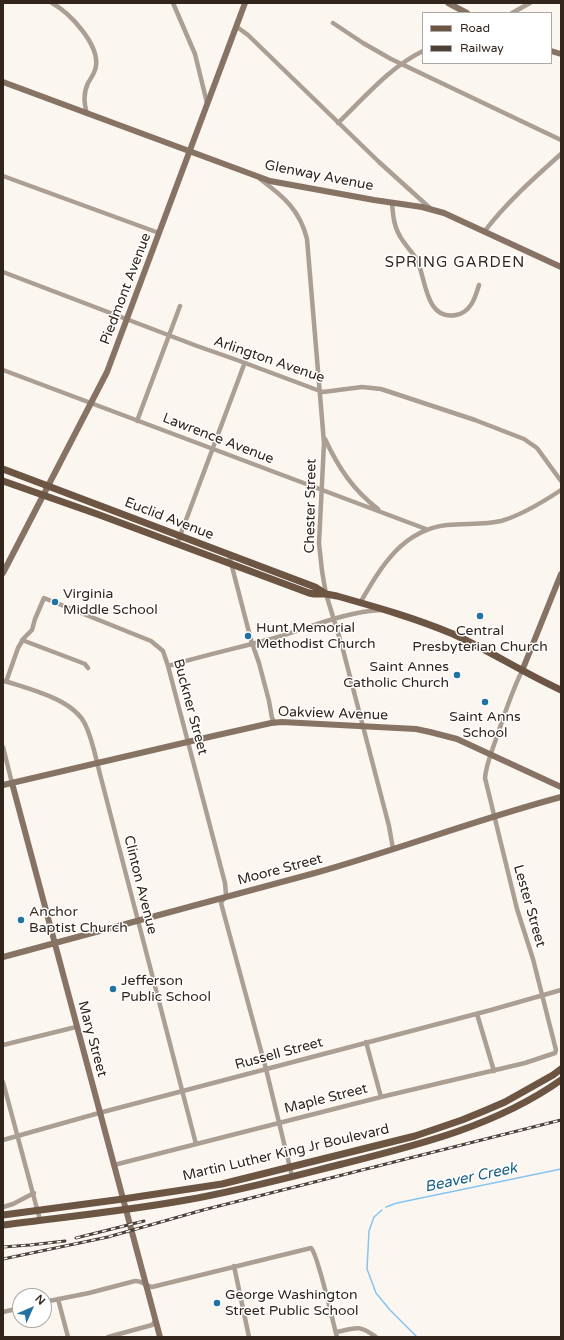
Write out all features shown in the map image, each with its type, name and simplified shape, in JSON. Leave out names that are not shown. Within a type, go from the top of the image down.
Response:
[{"type":"main road","name":"Euclid Avenue","points":[[3,469],[136,520],[231,564],[276,577]]},
{"type":"main road","name":"Euclid Avenue","points":[[3,481],[43,496],[56,499],[132,528],[229,555],[309,593],[326,594],[388,610],[419,620],[474,644],[522,671],[561,690]]},
{"type":"main road","name":"Martin Luther King Jr Boulevard","points":[[3,1215],[123,1200],[222,1184],[415,1136],[462,1120],[505,1102],[561,1069]]},
{"type":"main road","name":"Martin Luther King Jr Boulevard","points":[[3,1225],[185,1200],[233,1191],[379,1155],[459,1132],[505,1112],[561,1080]]},
{"type":"street","points":[[52,3],[61,8],[80,26],[95,54],[95,71],[84,93],[87,114]]},
{"type":"street","points":[[173,3],[195,54],[208,105]]},
{"type":"street","name":"Piedmont Avenue","points":[[3,573],[107,372],[245,3]]},
{"type":"street","points":[[448,3],[464,12]]},
{"type":"street","points":[[514,12],[530,3]]},
{"type":"street","points":[[333,23],[362,43],[401,64],[561,140]]},
{"type":"street","points":[[237,26],[338,123],[432,209]]},
{"type":"street","points":[[338,123],[401,64],[422,52]]},
{"type":"street","name":"Glenway Avenue","points":[[3,82],[255,176],[280,183],[432,209],[456,218],[561,267]]},
{"type":"street","points":[[484,232],[509,203],[561,154]]},
{"type":"street","points":[[3,176],[159,233]]},
{"type":"street","name":"Chester Street","points":[[255,176],[271,187],[294,210],[304,227],[308,246],[323,436],[319,543],[326,594],[342,646],[394,849]]},
{"type":"street","points":[[392,202],[396,227],[402,240],[418,262],[428,295],[437,310],[451,316],[463,312],[471,305],[479,286]]},
{"type":"street","name":"Arlington Avenue","points":[[3,272],[169,336],[245,362],[323,392],[362,387],[381,389],[500,428],[524,438],[537,448],[561,481]]},
{"type":"street","points":[[137,421],[180,306]]},
{"type":"street","points":[[178,540],[245,362]]},
{"type":"street","name":"Lawrence Avenue","points":[[3,370],[386,513],[426,530]]},
{"type":"street","points":[[323,436],[336,462],[349,481],[372,504],[386,513]]},
{"type":"street","points":[[360,603],[396,550],[411,538],[426,530],[448,525],[477,524],[502,520],[523,512],[561,490]]},
{"type":"street","points":[[132,528],[136,520]]},
{"type":"street","points":[[229,555],[252,643],[263,678],[272,718],[275,723]]},
{"type":"street","points":[[522,671],[561,574]]},
{"type":"street","name":"Buckner Street","points":[[22,640],[32,630],[42,599],[45,598],[151,641],[163,651],[225,883],[226,893],[221,903],[266,1069],[292,1176]]},
{"type":"street","points":[[168,666],[361,612],[388,610]]},
{"type":"street","points":[[4,681],[22,640],[85,664],[88,668]]},
{"type":"street","name":"Lester Street","points":[[522,671],[506,708],[485,771],[485,778],[516,909],[533,959],[556,1050],[554,1054],[545,1058]]},
{"type":"street","name":"Clinton Avenue","points":[[4,681],[56,700],[74,710],[86,725],[196,1144]]},
{"type":"street","name":"Oakview Avenue","points":[[3,785],[275,723],[416,729],[430,732],[456,739],[561,787]]},
{"type":"street","name":"Mary Street","points":[[3,748],[76,1027],[160,1337]]},
{"type":"street","name":"Moore Street","points":[[3,956],[283,883],[355,862],[494,816],[561,796]]},
{"type":"street","name":"Russell Street","points":[[3,1140],[366,1042],[477,1014],[561,990]]},
{"type":"street","points":[[477,1014],[494,1071]]},
{"type":"street","points":[[3,1045],[76,1027]]},
{"type":"street","points":[[366,1042],[381,1096]]},
{"type":"street","name":"Maple Street","points":[[114,1165],[381,1096],[545,1058]]},
{"type":"street","points":[[3,1082],[40,1220]]},
{"type":"street","points":[[3,1207],[13,1204],[34,1193]]},
{"type":"street","points":[[52,1300],[135,1281],[141,1281],[152,1287],[311,1248],[314,1251],[336,1335],[360,1328],[376,1337]]},
{"type":"street","points":[[234,1266],[249,1337]]},
{"type":"street","points":[[58,1299],[68,1337]]},
{"type":"street","points":[[108,1337],[152,1325],[155,1321]]},
{"type":"waterway","name":"Beaver Creek","points":[[386,1207],[397,1203],[561,1169]]},
{"type":"waterway","name":"Beaver Creek","points":[[382,1210],[374,1217],[369,1231],[367,1269],[376,1293],[390,1310],[417,1337]]},
{"type":"railway","points":[[3,1259],[108,1237],[203,1210],[561,1120]]},
{"type":"railway","points":[[76,1238],[144,1221]]},
{"type":"railway","points":[[3,1247],[65,1241]]},
{"type":"place","name":"Virginia Middle School","points":[[55,602]]},
{"type":"place","name":"Central Presbyterian Church","points":[[480,616]]},
{"type":"place","name":"Hunt Memorial Methodist Church","points":[[248,636]]},
{"type":"place","name":"Saint Annes Catholic Church","points":[[457,675]]},
{"type":"place","name":"Saint Anns School","points":[[485,702]]},
{"type":"place","name":"Anchor Baptist Church","points":[[21,920]]},
{"type":"place","name":"Jefferson Public School","points":[[113,989]]},
{"type":"place","name":"George Washington Street Public School","points":[[217,1303]]},
{"type":"district","name":"SPRING GARDEN","points":[[455,263]]}]
